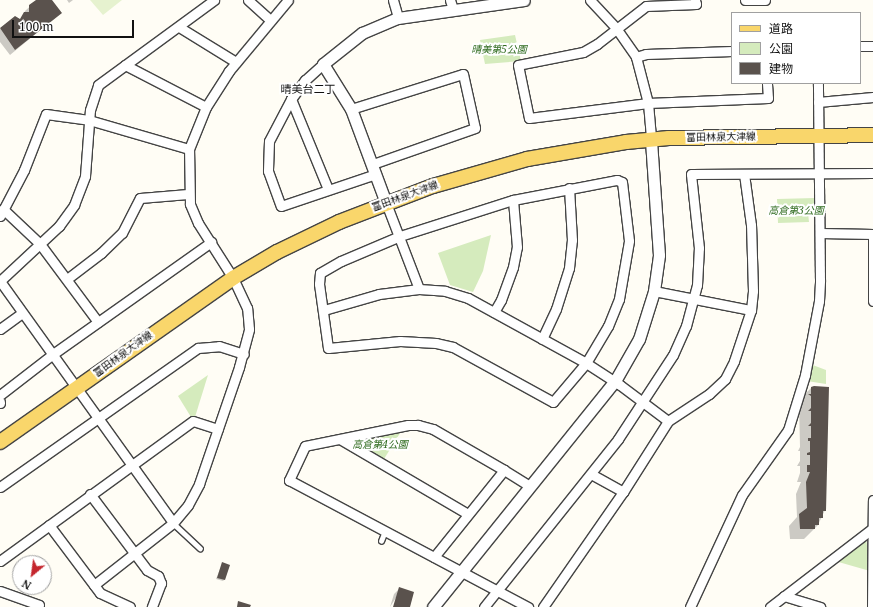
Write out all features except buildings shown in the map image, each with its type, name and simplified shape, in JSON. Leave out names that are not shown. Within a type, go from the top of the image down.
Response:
[{"type":"main road","name":"富田林泉大津線","points":[[0,442],[233,278],[277,252],[386,202],[478,171],[527,159],[583,148],[651,140],[818,135],[873,135]]},
{"type":"street","points":[[173,524],[132,464],[0,281],[59,226],[74,205],[85,176],[89,120],[98,85],[214,0]]},
{"type":"street","points":[[248,0],[270,20]]},
{"type":"street","points":[[94,585],[173,524],[188,506],[199,484],[244,354],[249,319],[233,278],[198,223],[188,194],[189,149],[206,108],[236,62],[288,0]]},
{"type":"street","points":[[393,0],[398,18]]},
{"type":"street","points":[[351,109],[463,74],[475,128],[328,189],[281,206],[268,171],[269,141],[291,99],[305,80],[323,64],[362,33],[398,18],[452,4],[519,0]]},
{"type":"street","points":[[433,607],[460,571],[615,381],[639,339],[654,291],[659,235],[648,104],[636,57],[616,28],[590,0]]},
{"type":"street","points":[[695,0],[696,4],[646,3],[597,44],[583,52],[518,66],[529,118],[648,104],[768,98],[767,84]]},
{"type":"street","points":[[745,0],[765,0]]},
{"type":"street","points":[[179,27],[236,62]]},
{"type":"street","points":[[861,46],[873,46]]},
{"type":"street","points":[[636,57],[646,54],[731,51]]},
{"type":"street","points":[[323,64],[351,109],[419,289]]},
{"type":"street","points":[[125,66],[206,108]]},
{"type":"street","points":[[690,607],[742,495],[788,430],[811,348],[819,301],[820,234],[818,84]]},
{"type":"street","points":[[818,102],[873,97]]},
{"type":"street","points":[[291,99],[328,189]]},
{"type":"street","points":[[98,322],[40,244],[2,212],[24,170],[46,114],[89,120],[189,149]]},
{"type":"street","points":[[484,607],[496,589],[591,474],[644,402],[673,355],[694,300],[699,248],[691,174],[873,173]]},
{"type":"street","points":[[543,607],[623,492],[668,421],[709,394],[725,379],[734,361],[751,310],[754,260],[744,174]]},
{"type":"street","points":[[617,180],[622,182],[627,210],[628,241],[619,299],[608,326],[586,363],[553,402],[453,347],[436,343],[400,341],[328,348],[324,310],[319,284],[320,273],[341,261],[400,236],[513,200],[569,188],[617,180]]},
{"type":"street","points":[[542,339],[556,309],[570,268],[572,240],[569,188]]},
{"type":"street","points":[[67,279],[101,253],[122,233],[140,198],[188,194]]},
{"type":"street","points":[[494,312],[501,300],[513,267],[517,247],[513,200]]},
{"type":"street","points":[[820,234],[873,234],[873,300]]},
{"type":"street","points":[[0,395],[53,354],[211,242]]},
{"type":"street","points":[[324,310],[379,294],[419,289],[445,291],[462,296],[586,363],[615,381],[668,421]]},
{"type":"street","points":[[654,291],[751,310]]},
{"type":"street","points":[[0,329],[22,313]]},
{"type":"street","points":[[0,487],[198,348],[219,346],[244,354]]},
{"type":"street","points":[[0,561],[90,494],[193,421],[218,429]]},
{"type":"street","points":[[528,607],[289,480],[305,446],[408,425],[418,425],[433,429],[530,486]]},
{"type":"street","points":[[340,439],[468,514]]},
{"type":"street","points":[[434,557],[504,470]]},
{"type":"street","points":[[591,474],[623,492]]},
{"type":"street","points":[[90,494],[147,570],[158,576],[161,583],[152,607]]},
{"type":"street","points":[[872,607],[873,500]]},
{"type":"street","points":[[49,524],[100,593],[130,607]]},
{"type":"street","points":[[770,607],[873,528]]},
{"type":"street","points":[[0,590],[39,605],[38,607]]},
{"type":"street","points":[[784,596],[820,607]]},
{"type":"lane","points":[[173,524],[200,548]]},
{"type":"lane","points":[[381,541],[384,531]]},
{"type":"green space","points":[[90,0],[122,0],[103,15]]},
{"type":"green space","name":"晴美第5公園","points":[[515,35],[521,61],[485,64],[480,40]]},
{"type":"green space","name":"高倉第3公園","points":[[815,198],[815,213],[808,213],[809,222],[778,223],[777,199]]},
{"type":"green space","points":[[491,235],[483,271],[473,292],[450,285],[438,253]]},
{"type":"green space","points":[[810,364],[826,370],[826,384],[807,381]]},
{"type":"green space","points":[[208,375],[195,417],[191,417],[178,396]]},
{"type":"green space","name":"高倉第4公園","points":[[402,430],[384,459],[353,441],[354,439]]},
{"type":"green space","points":[[866,538],[870,571],[835,561]]},
{"type":"district","name":"晴美台二丁","points":[[308,89]]}]
